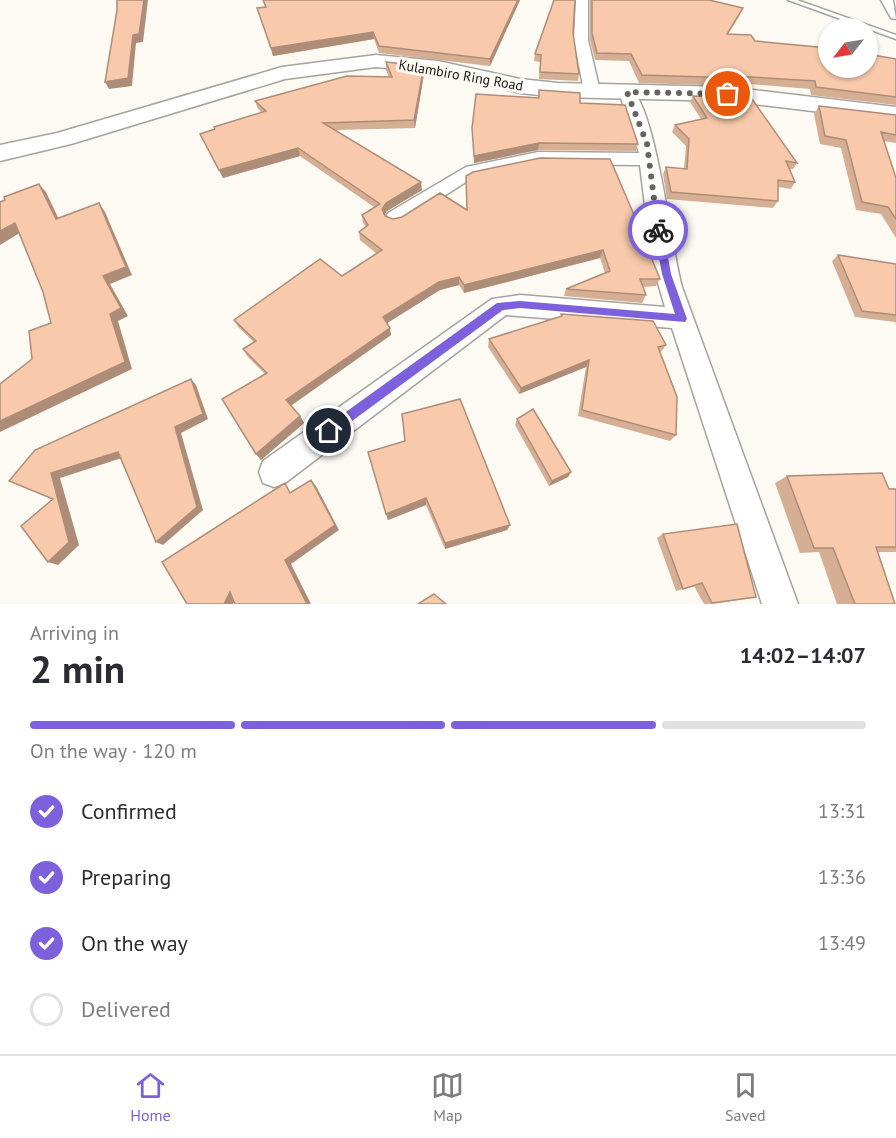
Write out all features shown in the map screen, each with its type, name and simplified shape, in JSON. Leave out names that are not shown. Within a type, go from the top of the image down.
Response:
[{"type":"street","points":[[582,0],[581,40],[592,91]]},
{"type":"street","points":[[887,0],[896,15]]},
{"type":"street","name":"Kulambiro Ring Road","points":[[0,153],[73,135],[282,73],[337,64],[376,61],[438,68],[520,86],[592,91],[728,94],[896,114]]},
{"type":"street","points":[[627,92],[647,144],[663,262],[780,604]]},
{"type":"street","points":[[395,218],[466,173],[538,158],[649,159]]},
{"type":"street","points":[[274,472],[501,306],[520,304],[682,319]]},
{"type":"lane","points":[[791,0],[896,37]]},
{"type":"building","points":[[117,0],[144,0],[139,34],[133,35],[128,78],[105,82],[117,10]]},
{"type":"building","points":[[263,0],[518,0],[490,59],[379,46],[373,32],[271,48],[257,8],[266,7]]},
{"type":"building","points":[[554,0],[575,0],[573,33],[579,74],[540,72],[541,55],[535,54]]},
{"type":"building","points":[[592,0],[709,0],[743,8],[727,34],[751,35],[755,41],[818,47],[818,78],[878,78],[878,56],[896,59],[896,97],[816,87],[815,81],[736,76],[738,78],[642,75],[631,54],[597,53],[592,33]]},
{"type":"building","points":[[386,62],[424,66],[414,120],[323,123],[421,182],[386,203],[382,209],[385,216],[393,219],[402,217],[440,193],[467,210],[466,176],[473,172],[540,158],[610,159],[635,217],[640,217],[640,248],[647,247],[660,279],[640,279],[646,295],[566,289],[610,271],[603,250],[464,285],[459,277],[439,282],[383,317],[390,328],[286,400],[300,416],[256,454],[222,399],[267,373],[243,349],[256,341],[234,320],[320,259],[342,276],[382,250],[359,232],[368,225],[362,215],[380,204],[298,148],[219,170],[200,134],[215,129],[214,127],[266,111],[255,101],[347,76],[392,77]]},
{"type":"building","points":[[539,90],[580,93],[580,103],[625,105],[638,144],[539,143],[474,156],[472,128],[476,94],[539,98]]},
{"type":"building","points":[[693,96],[752,99],[797,163],[786,161],[795,182],[778,180],[778,201],[671,192],[666,167],[687,169],[689,139],[675,125],[707,118]]},
{"type":"building","points":[[819,106],[896,115],[896,135],[881,132],[896,178],[896,219],[888,207],[862,202],[846,140],[825,136]]},
{"type":"building","points":[[39,184],[56,219],[99,203],[126,267],[103,276],[121,308],[110,314],[125,362],[0,421],[0,384],[32,359],[29,331],[51,323],[43,292],[15,223],[0,231],[0,202],[5,200],[4,197]]},
{"type":"building","points":[[838,255],[896,264],[896,315],[862,311]]},
{"type":"building","points":[[561,314],[653,321],[666,345],[658,347],[677,397],[676,435],[582,410],[589,360],[521,388],[489,339],[562,316]]},
{"type":"building","points":[[191,379],[203,414],[175,427],[197,507],[156,542],[118,452],[51,473],[69,542],[48,562],[21,526],[53,499],[9,481],[35,450]]},
{"type":"building","points":[[460,399],[510,525],[445,543],[426,498],[386,514],[368,452],[405,441],[402,414]]},
{"type":"building","points":[[533,409],[571,472],[552,481],[517,419]]},
{"type":"building","points":[[882,473],[889,489],[896,489],[896,547],[876,547],[895,604],[855,604],[833,548],[814,548],[787,476]]},
{"type":"building","points":[[311,480],[335,525],[285,560],[307,604],[235,604],[230,592],[224,604],[187,604],[162,562],[285,483],[290,493]]},
{"type":"building","points":[[737,524],[756,597],[712,603],[702,583],[683,589],[663,534]]},
{"type":"building","points":[[434,594],[446,604],[418,604]]},
{"type":"way so far","points":[[658,230],[647,144],[627,92],[728,94]]},
{"type":"route","points":[[329,431],[493,309],[501,306],[520,304],[682,319],[663,262],[658,230]]}]
